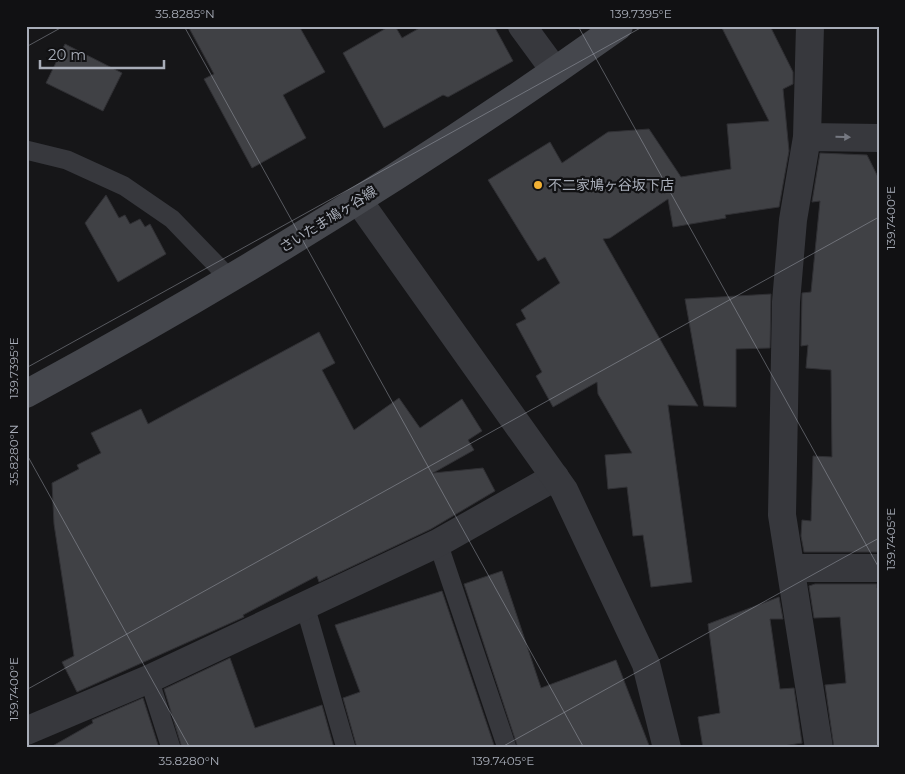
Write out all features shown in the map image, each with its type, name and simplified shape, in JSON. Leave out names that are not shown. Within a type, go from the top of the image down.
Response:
[{"type":"main road","name":"さいたま鳩ヶ谷線","points":[[26,394],[126,340],[230,279],[358,200],[478,124],[619,26]]},
{"type":"street","points":[[522,26],[555,71]]},
{"type":"street","points":[[810,26],[807,137],[793,220],[786,302],[782,515],[820,748]]},
{"type":"street","points":[[807,137],[879,138]]},
{"type":"street","points":[[358,200],[564,490],[646,664],[667,748]]},
{"type":"street","points":[[26,731],[149,679],[438,543],[555,477]]},
{"type":"street","points":[[791,568],[879,568]]},
{"type":"lane","points":[[26,150],[67,160],[124,186],[172,220],[230,279]]},
{"type":"lane","points":[[438,543],[507,748]]},
{"type":"lane","points":[[305,606],[346,748]]},
{"type":"lane","points":[[149,679],[171,748]]},
{"type":"building","points":[[188,26],[299,26],[325,72],[283,95],[306,138],[252,168],[204,79],[214,74]]},
{"type":"building","points":[[390,26],[395,26],[402,38],[423,26],[494,26],[513,61],[448,97],[443,95],[384,128],[343,53]]},
{"type":"building","points":[[721,26],[770,26],[793,72],[793,84],[783,89],[789,151],[779,207],[725,215],[726,218],[673,227],[668,199],[610,238],[603,239],[698,406],[668,405],[692,582],[651,587],[643,535],[633,536],[627,487],[608,489],[605,455],[632,453],[598,394],[597,382],[553,407],[536,376],[542,372],[516,324],[526,319],[521,310],[560,283],[545,257],[538,261],[488,180],[550,142],[562,163],[608,132],[649,129],[681,177],[731,169],[727,124],[769,121]]},
{"type":"building","points":[[65,44],[122,73],[103,111],[46,83]]},
{"type":"building","points":[[820,153],[867,155],[879,179],[878,552],[804,552],[801,536],[802,520],[811,521],[813,456],[832,457],[831,370],[806,368],[808,345],[801,346],[802,293],[811,292],[820,201],[812,202]]},
{"type":"building","points":[[106,195],[119,218],[125,215],[130,224],[140,219],[145,227],[150,224],[166,254],[118,282],[85,223]]},
{"type":"building","points":[[771,294],[770,348],[736,349],[736,407],[704,406],[685,299]]},
{"type":"building","points":[[319,332],[335,363],[322,370],[354,430],[399,398],[420,428],[462,399],[482,431],[468,440],[474,450],[433,473],[483,468],[495,491],[431,529],[319,582],[317,576],[243,615],[244,617],[77,692],[62,662],[74,656],[54,524],[52,483],[79,469],[77,465],[101,453],[91,433],[141,409],[148,424]]},
{"type":"building","points":[[502,571],[541,688],[616,660],[650,748],[518,748],[464,584]]},
{"type":"building","points":[[815,584],[877,584],[877,588],[879,588],[879,748],[834,748],[825,685],[846,683],[840,617],[814,618],[809,586]]},
{"type":"building","points":[[442,591],[495,748],[357,748],[343,698],[360,692],[335,625]]},
{"type":"building","points":[[779,597],[783,619],[770,619],[780,689],[794,688],[802,743],[771,748],[703,748],[698,717],[720,713],[708,624]]},
{"type":"building","points":[[230,658],[255,728],[322,705],[334,748],[182,748],[164,689]]},
{"type":"building","points":[[143,698],[159,748],[49,748],[93,723],[92,720]]},
{"type":"place","name":"不二家鳩ヶ谷坂下店","points":[[538,185]]}]
